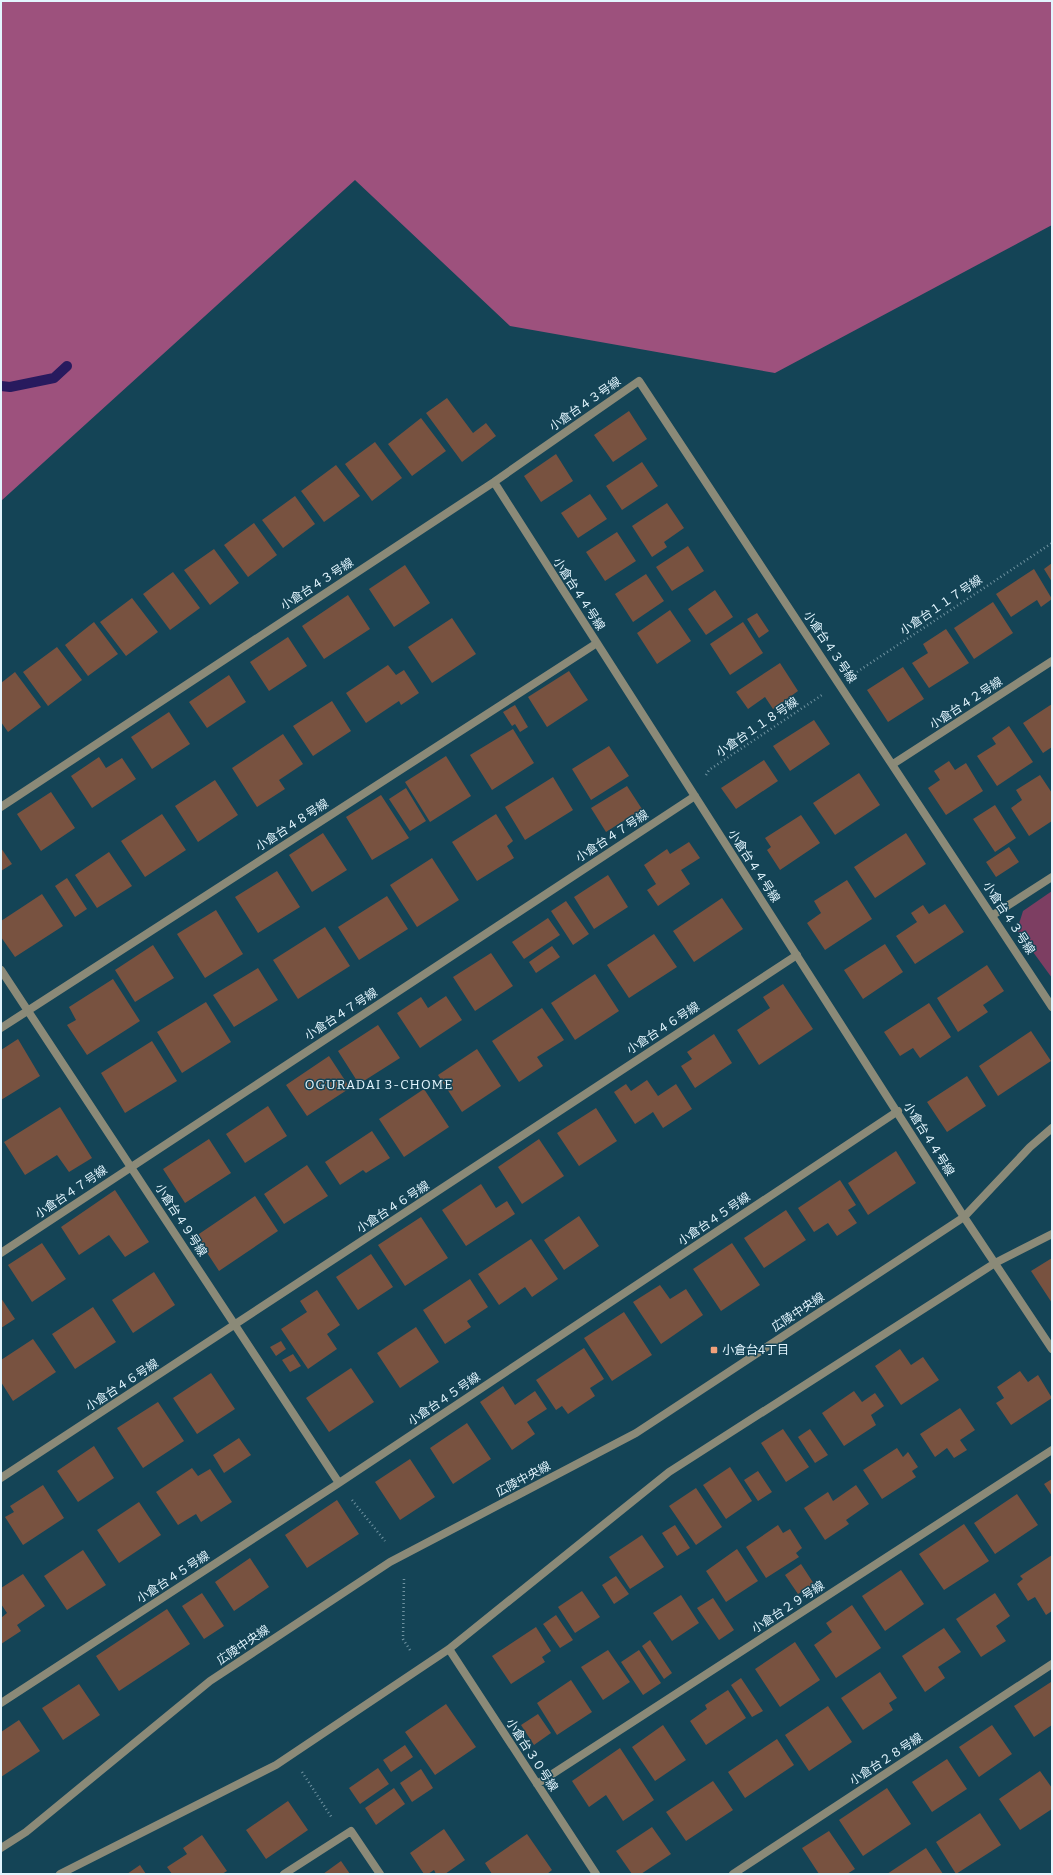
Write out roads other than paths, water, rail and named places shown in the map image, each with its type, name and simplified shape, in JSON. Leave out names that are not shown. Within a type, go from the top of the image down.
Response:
[{"type":"street","name":"小倉台４３号線","points":[[1,807],[494,482],[639,381],[840,683],[1052,1007]]},
{"type":"street","name":"小倉台４４号線","points":[[494,482],[898,1111],[964,1217],[1052,1349]]},
{"type":"street","name":"小倉台４８号線","points":[[1,1028],[597,643]]},
{"type":"street","name":"小倉台４２号線","points":[[893,764],[1052,661]]},
{"type":"street","name":"小倉台４７号線","points":[[1,1253],[695,796]]},
{"type":"street","points":[[993,915],[1052,876]]},
{"type":"street","name":"小倉台４６号線","points":[[1,1478],[797,954]]},
{"type":"street","name":"小倉台４９号線","points":[[1,970],[339,1484]]},
{"type":"street","name":"小倉台４５号線","points":[[1,1703],[339,1484],[898,1111]]},
{"type":"street","name":"広陵中央線","points":[[1,1848],[26,1832],[210,1681],[390,1562],[636,1433],[964,1217],[1030,1148],[1052,1128]]},
{"type":"street","points":[[60,1874],[291,1755],[449,1649],[668,1472],[995,1263],[1052,1234]]},
{"type":"street","name":"小倉台２９号線","points":[[537,1784],[1052,1450]]},
{"type":"street","name":"小倉台３０号線","points":[[449,1649],[596,1874]]},
{"type":"street","name":"小倉台２８号線","points":[[734,1874],[1052,1664]]},
{"type":"street","points":[[284,1874],[351,1831],[380,1874]]},
{"type":"waterway","points":[[1,386],[10,387],[54,378],[67,366]]},
{"type":"place","name":"小倉台4丁目","points":[[714,1350]]},
{"type":"district","name":"OGURADAI 3-CHOME","points":[[379,1084]]}]
